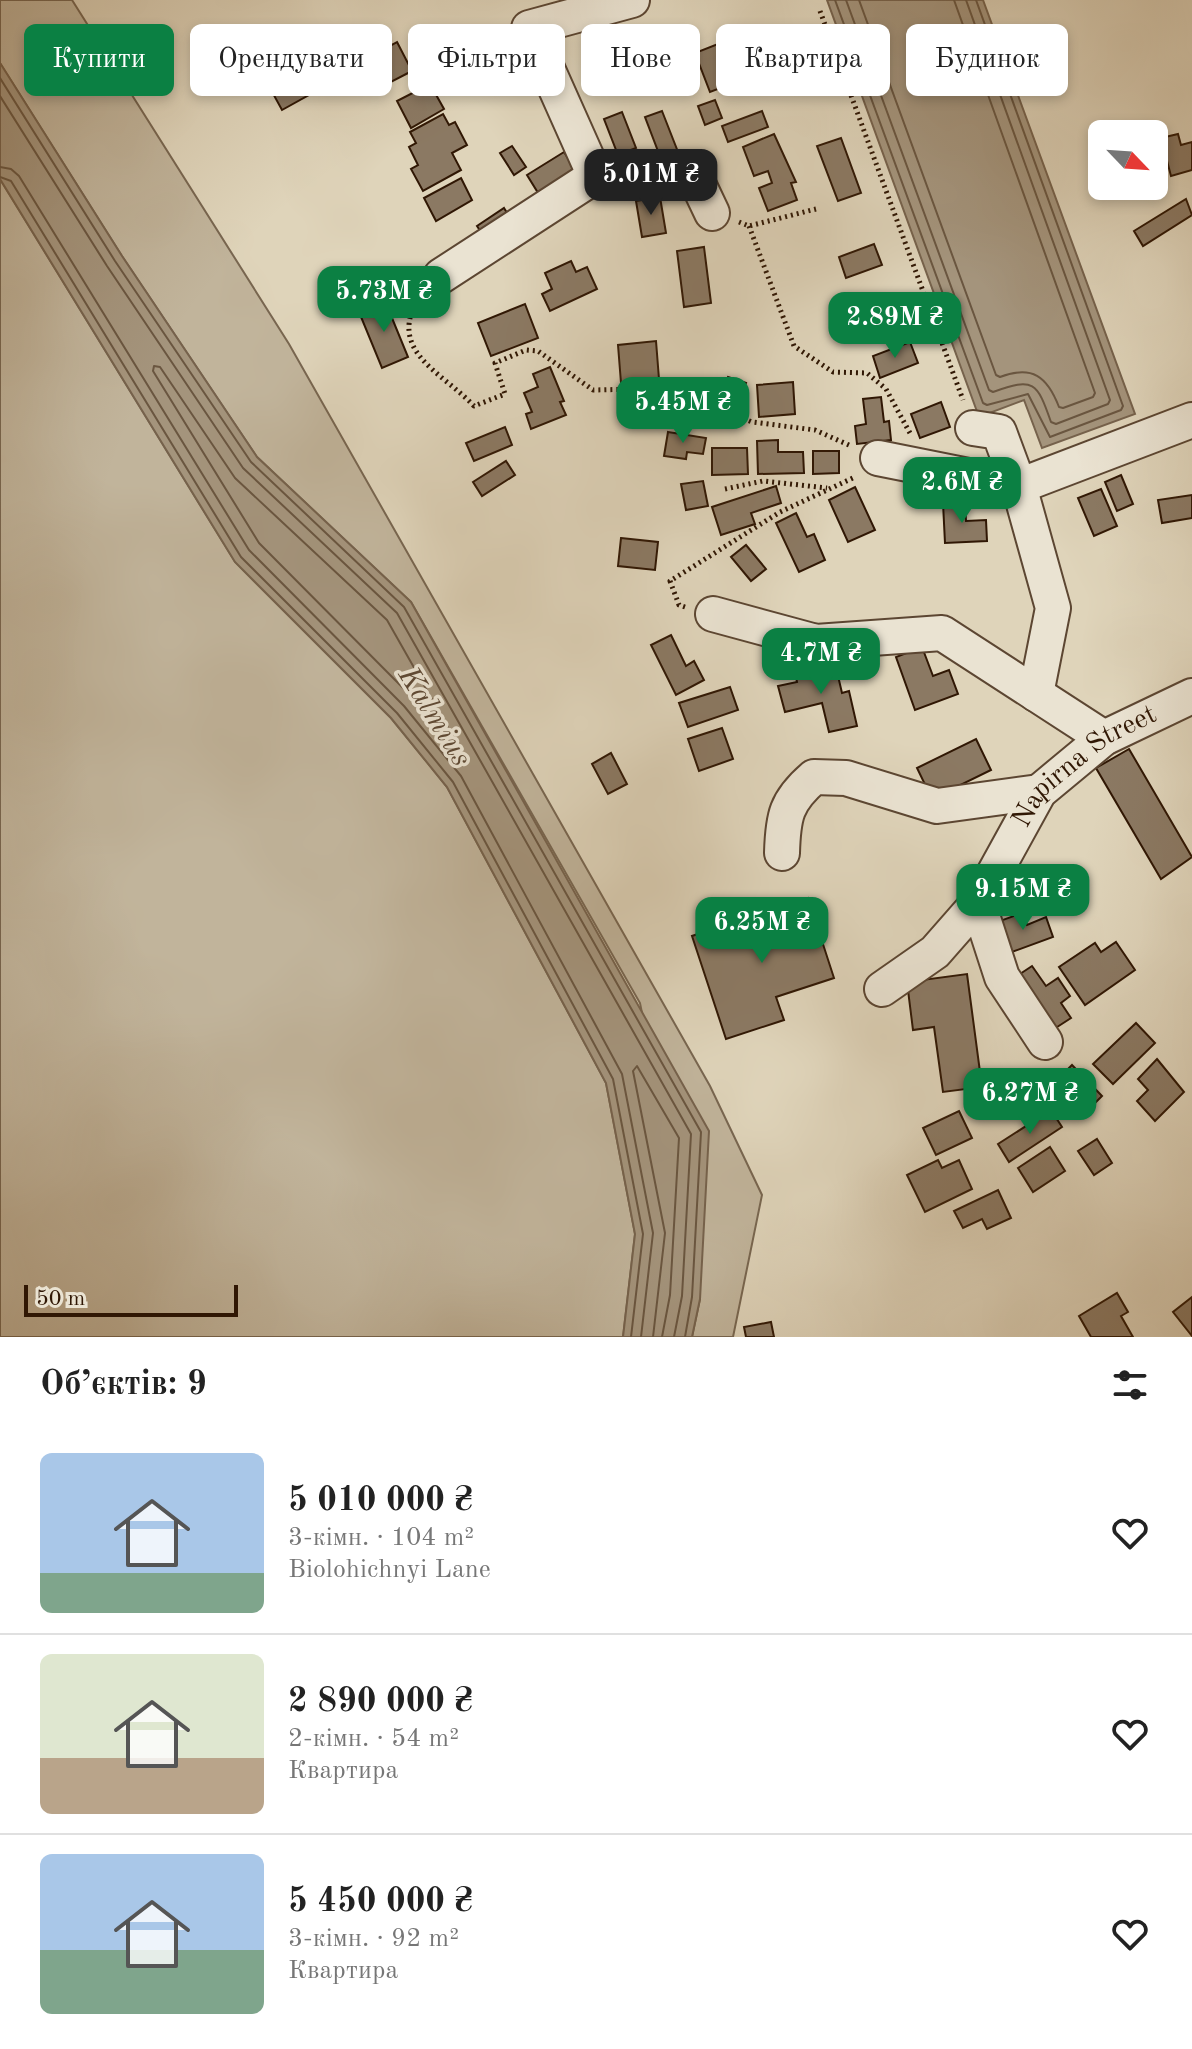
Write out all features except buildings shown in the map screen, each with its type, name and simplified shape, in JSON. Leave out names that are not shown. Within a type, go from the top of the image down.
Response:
[{"type":"street","points":[[595,176],[529,28],[632,0]]},
{"type":"street","points":[[441,276],[595,176],[693,173],[712,213]]},
{"type":"street","points":[[878,458],[1019,486],[1192,420]]},
{"type":"street","points":[[973,428],[999,432],[1019,486],[1053,608],[1036,694]]},
{"type":"street","points":[[713,614],[816,642],[942,633],[1104,738]]},
{"type":"street","name":"Napirna Street","points":[[882,989],[935,952],[978,903],[1039,792],[1104,738],[1192,696]]},
{"type":"street","points":[[782,853],[783,826],[794,794],[814,777],[846,778],[937,806],[1039,792]]},
{"type":"street","points":[[978,903],[1002,977],[1045,1042]]},
{"type":"path","points":[[820,11],[973,428]]},
{"type":"path","points":[[816,209],[749,226],[794,346],[833,372],[860,370],[886,389],[906,422],[922,467]]},
{"type":"path","points":[[441,276],[420,295],[409,314],[410,344],[430,370],[457,388],[474,406],[505,394],[495,363],[526,350],[538,351],[593,390],[640,389],[690,396],[752,422],[815,430],[878,458],[854,478],[780,512],[670,581]]},
{"type":"path","points":[[725,489],[763,481],[828,489]]},
{"type":"shaded area","points":[[0,0],[72,0],[87,24],[24,24],[24,96],[133,96],[289,344],[710,1086],[762,1195],[733,1337],[692,1337],[700,1299],[640,1003],[411,602],[257,457],[122,256],[0,63]]},
{"type":"shaded area","points":[[0,179],[235,562],[391,718],[447,787],[606,1083],[635,1234],[623,1337],[0,1337]]},
{"type":"water","points":[[827,0],[983,0],[992,24],[906,24],[906,96],[1018,96],[1135,414],[1042,448],[1024,400],[979,417],[862,96],[890,96],[890,24],[836,24]]},
{"type":"water","name":"Kalmius","points":[[0,63],[122,256],[257,457],[411,602],[709,1131],[700,1299],[692,1337],[623,1337],[635,1234],[606,1083],[447,787],[391,718],[235,562],[0,179]]}]
